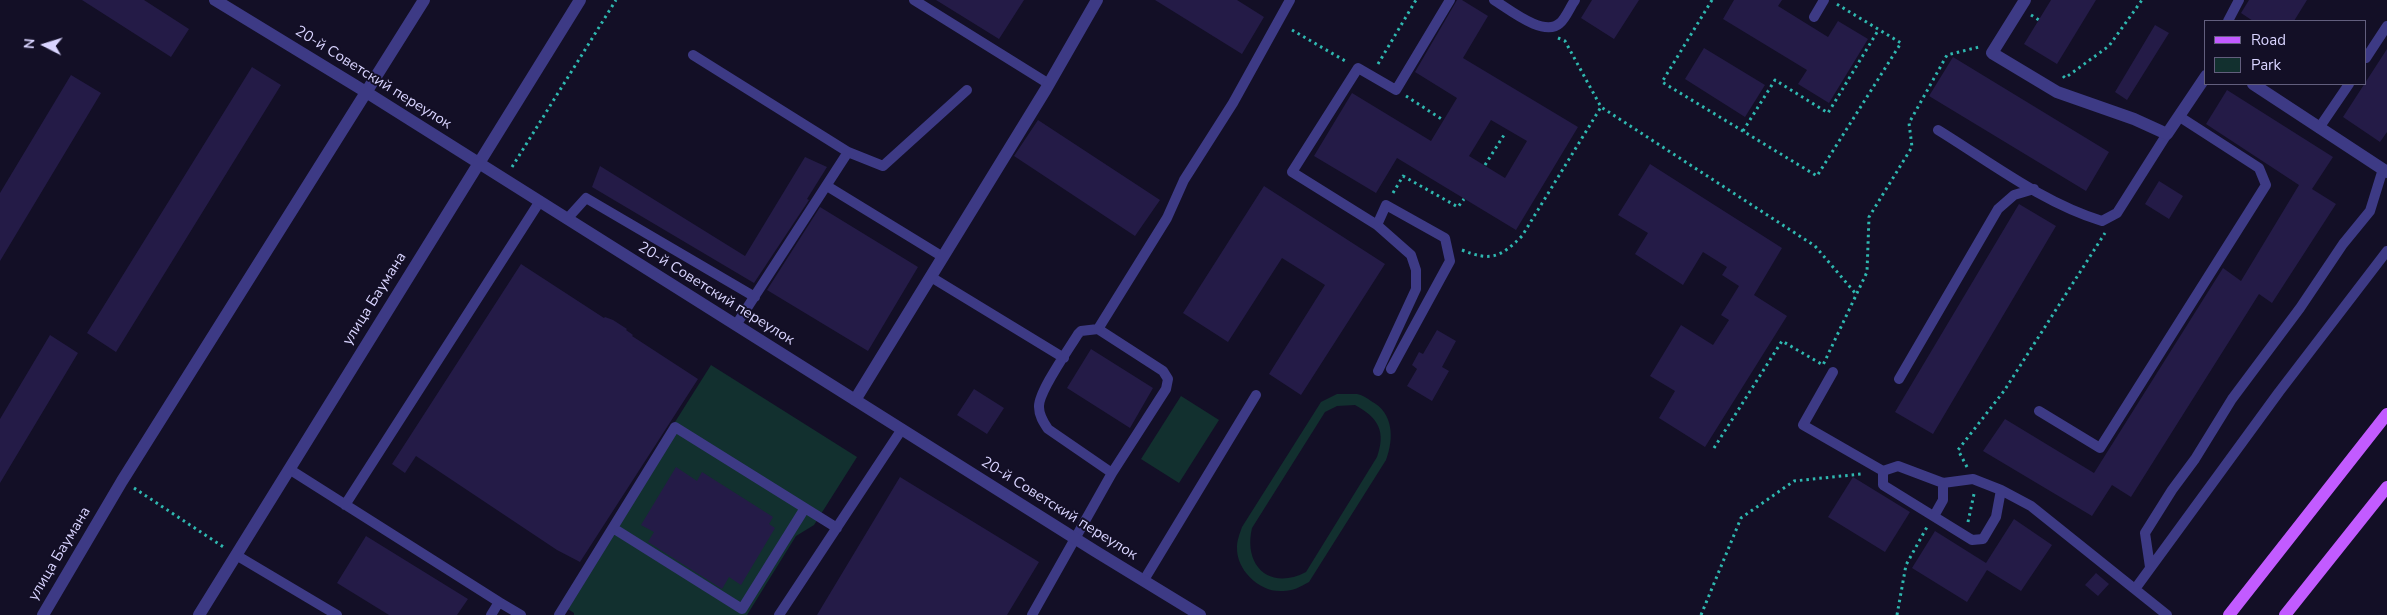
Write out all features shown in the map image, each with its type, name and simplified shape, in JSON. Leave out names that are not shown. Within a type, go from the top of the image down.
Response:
[{"type":"main road","points":[[2228,614],[2387,414]]},
{"type":"main road","points":[[2286,615],[2387,487]]},
{"type":"street","name":"20-й Советский переулок","points":[[215,0],[366,92],[1200,615]]},
{"type":"street","name":"улица Баумана","points":[[43,615],[122,481],[424,0]]},
{"type":"street","name":"улица Баумана","points":[[199,615],[580,0]]},
{"type":"street","points":[[2026,0],[1992,53],[2057,92],[2134,119],[2167,134],[2204,79]]},
{"type":"street","points":[[855,400],[1049,84],[1095,1]]},
{"type":"street","points":[[2255,85],[2385,171]]},
{"type":"lane","points":[[914,0],[1049,84]]},
{"type":"lane","points":[[1098,329],[1167,218],[1184,180],[1233,103],[1290,0]]},
{"type":"lane","points":[[1378,370],[1416,289],[1416,270],[1411,255],[1377,225],[1292,172],[1358,68],[1396,90],[1450,0]]},
{"type":"lane","points":[[1494,0],[1538,26],[1551,28],[1560,23],[1574,0]]},
{"type":"lane","points":[[1814,16],[1824,0]]},
{"type":"lane","points":[[2228,20],[2238,0]]},
{"type":"lane","points":[[2367,56],[2387,26]]},
{"type":"lane","points":[[693,54],[848,152],[884,166],[967,90]]},
{"type":"lane","points":[[2320,128],[2348,85]]},
{"type":"lane","points":[[2039,411],[2100,448],[2266,185],[2259,168],[2180,117]]},
{"type":"lane","points":[[1938,130],[2034,190],[2078,214],[2102,221],[2117,213],[2167,134]]},
{"type":"lane","points":[[736,325],[848,152]]},
{"type":"lane","points":[[2150,567],[2145,533],[2172,490],[2195,459],[2232,399],[2300,308],[2343,244],[2370,211],[2385,171]]},
{"type":"lane","points":[[827,186],[943,257]]},
{"type":"lane","points":[[1899,380],[1998,209],[2014,196],[2034,190]]},
{"type":"lane","points":[[567,219],[586,198],[755,298]]},
{"type":"lane","points":[[345,505],[540,201]]},
{"type":"lane","points":[[1377,225],[1386,205],[1445,238],[1450,261],[1391,369]]},
{"type":"lane","points":[[2135,589],[2279,392],[2387,251]]},
{"type":"lane","points":[[930,277],[1064,358]]},
{"type":"lane","points":[[1032,615],[1112,473],[1166,389],[1168,379],[1163,371],[1098,329],[1086,330],[1078,334],[1041,396],[1038,408],[1042,420],[1048,429],[1112,473]]},
{"type":"lane","points":[[1833,372],[1803,425],[1883,472]]},
{"type":"lane","points":[[1144,580],[1256,395]]},
{"type":"lane","points":[[559,615],[675,427],[837,528]]},
{"type":"lane","points":[[780,615],[902,429]]},
{"type":"lane","points":[[1883,472],[1898,466],[1944,483],[1973,479],[2001,490],[2031,506],[2167,615]]},
{"type":"lane","points":[[289,469],[521,615]]},
{"type":"lane","points":[[1883,472],[1883,485],[1972,540],[1983,540],[1996,517],[2001,490]]},
{"type":"lane","points":[[1934,516],[1943,500],[1944,483]]},
{"type":"lane","points":[[613,528],[741,612],[805,508]]},
{"type":"lane","points":[[236,555],[337,615]]},
{"type":"lane","points":[[491,615],[499,602]]},
{"type":"path","points":[[504,179],[616,0]]},
{"type":"path","points":[[1371,76],[1416,0]]},
{"type":"path","points":[[1712,0],[1662,82],[1817,176],[1901,42],[1830,0]]},
{"type":"path","points":[[2057,74],[2065,78],[2109,46],[2142,0]]},
{"type":"path","points":[[1538,26],[1565,41],[1601,107],[1815,246],[1856,294]]},
{"type":"path","points":[[1743,131],[1775,80],[1828,113],[1879,29]]},
{"type":"path","points":[[1292,30],[1358,68]]},
{"type":"path","points":[[1714,448],[1782,341],[1823,365],[1867,272],[1869,217],[1912,147],[1909,123],[1947,55],[1966,49],[1997,44]]},
{"type":"path","points":[[1396,90],[1443,120]]},
{"type":"path","points":[[1445,238],[1463,251],[1487,257],[1505,252],[1522,236],[1601,107]]},
{"type":"path","points":[[1485,165],[1504,135]]},
{"type":"path","points":[[1386,205],[1403,176],[1458,207],[1464,199]]},
{"type":"path","points":[[1963,535],[1968,526],[1974,491],[1973,479],[1958,450],[2004,391],[2117,213]]},
{"type":"path","points":[[1701,615],[1741,518],[1794,481],[1883,472]]},
{"type":"path","points":[[122,481],[236,555]]},
{"type":"path","points":[[1896,615],[1906,565],[1934,516]]},
{"type":"green space","points":[[711,365],[857,457],[814,525],[796,536],[747,615],[574,615],[574,613],[560,604]]},
{"type":"green space","points":[[1337,394],[1357,394],[1379,406],[1388,419],[1390,427],[1389,452],[1386,460],[1309,582],[1290,590],[1274,591],[1258,584],[1245,572],[1238,556],[1238,539],[1242,527],[1321,402]],"holes":[[[1355,405],[1370,415],[1378,426],[1381,440],[1377,457],[1306,572],[1293,577],[1281,578],[1271,576],[1262,571],[1256,564],[1252,554],[1250,542],[1252,528],[1325,412],[1337,406]]]},
{"type":"green space","points":[[1181,396],[1219,420],[1179,483],[1141,459]]},
{"type":"building","points":[[82,0],[144,0],[189,29],[171,57]]},
{"type":"building","points":[[936,0],[1024,0],[999,39]]},
{"type":"building","points":[[1155,0],[1237,0],[1264,17],[1242,54]]},
{"type":"building","points":[[1457,0],[1462,0],[1488,16],[1463,58],[1578,127],[1516,230],[1397,158],[1376,193],[1314,156],[1352,93],[1431,141],[1457,98],[1415,72]],"holes":[[[1491,120],[1527,141],[1505,178],[1469,156]]]},
{"type":"building","points":[[1592,0],[1639,0],[1614,39],[1581,18]]},
{"type":"building","points":[[1734,0],[1782,0],[1778,6],[1828,37],[1838,21],[1868,39],[1829,103],[1798,84],[1807,70],[1723,19]]},
{"type":"building","points":[[2051,0],[2096,0],[2057,64],[2024,44]]},
{"type":"building","points":[[2249,0],[2307,0],[2295,20],[2252,20],[2241,13]]},
{"type":"building","points":[[2155,25],[2169,33],[2127,100],[2115,92]]},
{"type":"building","points":[[1704,48],[1765,85],[1745,117],[1685,79]]},
{"type":"building","points":[[2387,49],[2387,132],[2380,142],[2343,117],[2364,85],[2367,85],[2367,80]]},
{"type":"building","points":[[1953,57],[2109,152],[2086,191],[1929,96]]},
{"type":"building","points":[[252,67],[281,85],[116,352],[87,333]]},
{"type":"building","points":[[71,75],[101,93],[0,261],[0,193]]},
{"type":"building","points":[[2227,90],[2333,157],[2312,189],[2336,204],[2272,303],[2259,294],[2131,497],[2112,485],[2092,516],[1983,451],[2005,419],[2094,473],[2223,268],[2241,281],[2299,185],[2206,124]]},
{"type":"building","points":[[1038,120],[1160,200],[1135,236],[1014,156]]},
{"type":"building","points":[[805,157],[827,167],[807,199],[809,200],[754,283],[592,187],[600,166],[745,256]]},
{"type":"building","points":[[1650,164],[1782,248],[1754,295],[1787,316],[1705,447],[1659,418],[1675,391],[1650,376],[1681,325],[1713,345],[1729,320],[1721,315],[1739,286],[1722,275],[1727,267],[1703,252],[1683,285],[1635,254],[1648,233],[1618,215]]},
{"type":"building","points":[[2159,181],[2183,196],[2169,219],[2145,204]]},
{"type":"building","points":[[1264,186],[1385,264],[1301,395],[1269,374],[1325,285],[1282,258],[1228,342],[1183,313]]},
{"type":"building","points":[[2019,204],[2056,226],[1933,434],[1895,412]]},
{"type":"building","points":[[820,207],[918,267],[868,351],[767,290]]},
{"type":"building","points":[[521,264],[604,318],[613,320],[627,329],[632,336],[698,379],[580,562],[557,550],[416,456],[405,473],[392,464]]},
{"type":"building","points":[[1437,330],[1456,341],[1442,367],[1449,371],[1432,401],[1407,386],[1417,369],[1412,365],[1419,352],[1423,354]]},
{"type":"building","points":[[50,335],[78,353],[0,483],[0,419]]},
{"type":"building","points":[[1091,349],[1153,388],[1130,428],[1067,388]]},
{"type":"building","points":[[974,389],[1004,408],[987,434],[957,415]]},
{"type":"building","points":[[676,467],[697,481],[702,472],[773,517],[769,524],[775,528],[741,585],[729,577],[722,589],[648,542],[654,532],[641,525]]},
{"type":"building","points":[[900,477],[1039,562],[1007,615],[817,615]]},
{"type":"building","points":[[1853,477],[1910,512],[1885,552],[1828,517]]},
{"type":"building","points":[[2014,519],[2052,545],[2021,591],[1987,570],[1967,602],[1912,568],[1935,531],[1986,563]]},
{"type":"building","points":[[366,536],[468,599],[457,615],[389,615],[337,583]]},
{"type":"building","points":[[2096,573],[2109,584],[2098,596],[2085,585]]}]
